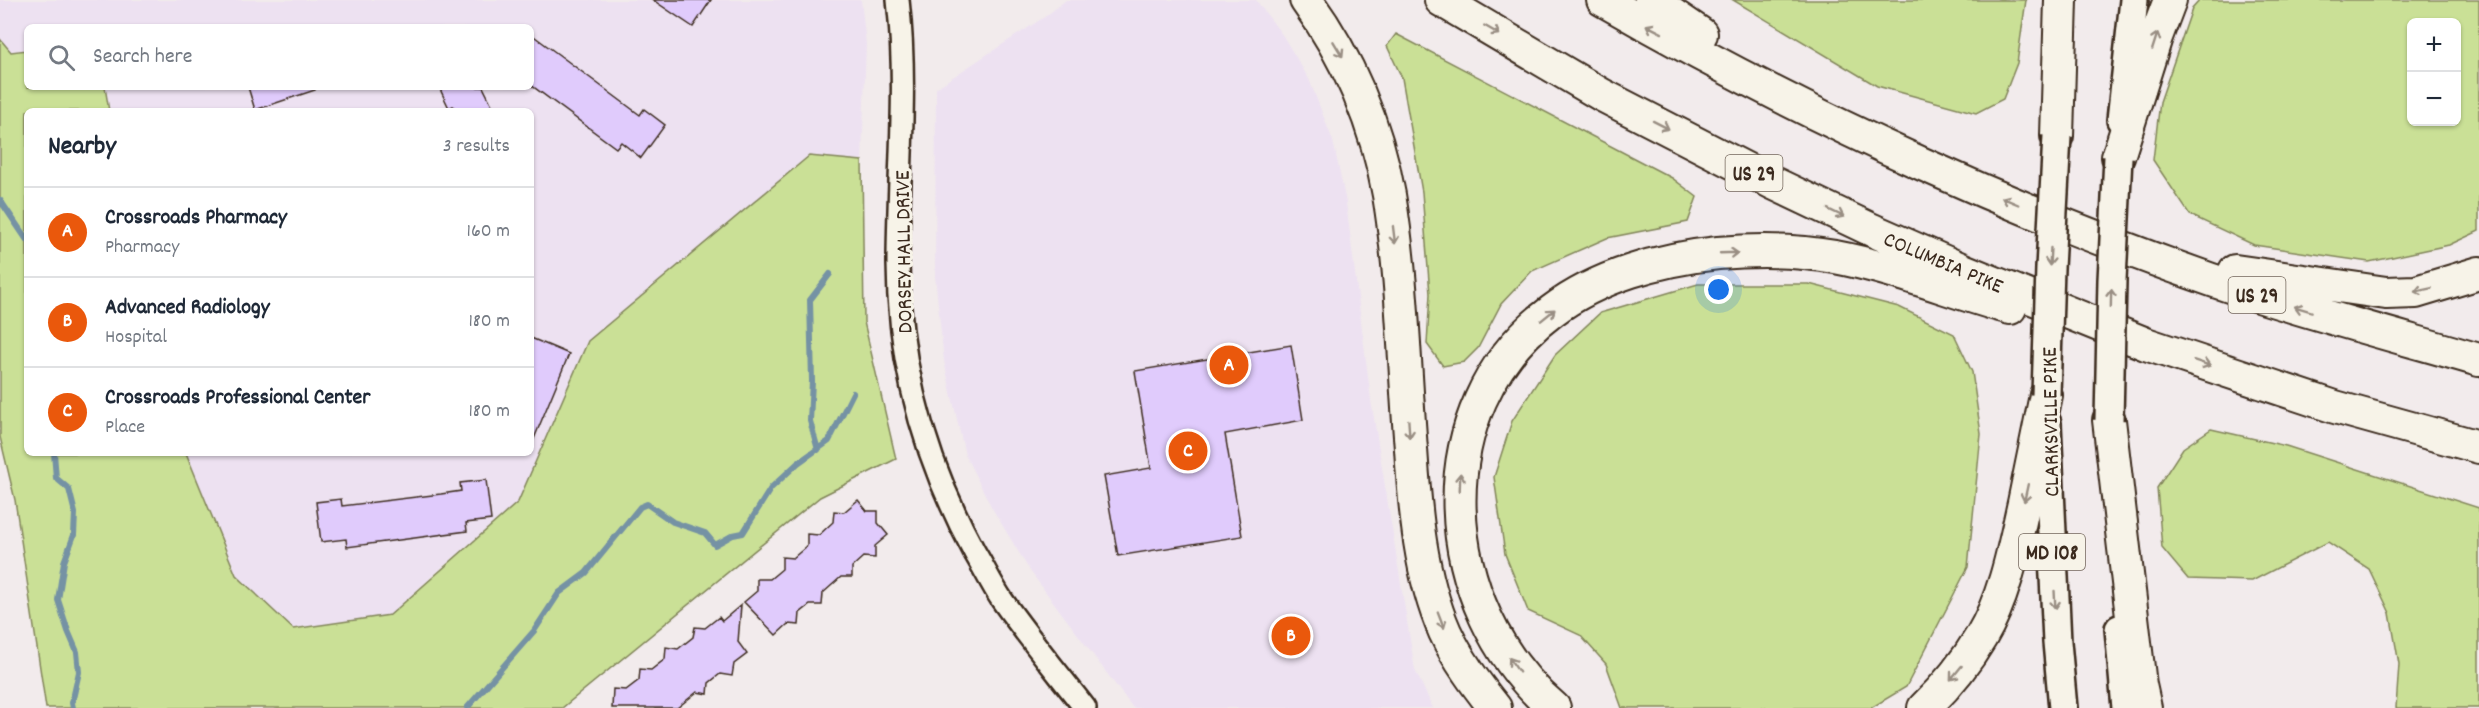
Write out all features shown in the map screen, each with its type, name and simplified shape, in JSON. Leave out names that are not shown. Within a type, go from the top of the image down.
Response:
[{"type":"highway","points":[[1306,0],[1342,57],[1364,106],[1379,151],[1389,195],[1396,252],[1413,487],[1423,557],[1434,602],[1445,632],[1460,660],[1495,708]]},
{"type":"highway","name":"COLUMBIA PIKE","points":[[1441,0],[1602,94],[1773,183],[1963,270],[2146,344],[2335,407],[2479,447]]},
{"type":"highway","name":"US 29","points":[[1603,0],[1818,114],[1991,193],[2157,259],[2259,296],[2479,360]]},
{"type":"highway","points":[[1651,0],[1818,114]]},
{"type":"highway","points":[[2057,136],[2061,0]]},
{"type":"highway","points":[[2118,157],[2170,0]]},
{"type":"highway","points":[[1554,708],[1522,676],[1480,606],[1468,573],[1462,542],[1459,507],[1460,472],[1465,441],[1476,408],[1489,382],[1508,354],[1528,332],[1552,311],[1571,299],[1610,279],[1679,260],[1718,253],[1796,253],[1835,257],[1955,293],[2146,344]]},
{"type":"highway","points":[[2157,259],[2386,293],[2416,292],[2479,273]]},
{"type":"highway","points":[[1924,708],[1944,689],[1963,665],[1982,636],[1997,602],[2013,555],[2046,395]]},
{"type":"highway","points":[[2335,407],[2479,468]]},
{"type":"highway","points":[[2109,420],[2140,685],[2145,708]]},
{"type":"main road","name":"MD 108","points":[[2057,136],[2071,0]]},
{"type":"main road","name":"MD 108","points":[[2126,708],[2112,533],[2109,420],[2118,157],[2134,0]]},
{"type":"main road","name":"CLARKSVILLE PIKE","points":[[2057,136],[2046,395],[2057,642],[2063,708]]},
{"type":"street","name":"DORSEY HALL DRIVE","points":[[898,0],[902,79],[898,265],[902,335],[912,395],[929,453],[951,510],[1001,598],[1085,708]]},
{"type":"shaded area","points":[[0,0],[861,0],[866,44],[862,161],[809,156],[589,341],[518,502],[390,615],[293,629],[236,575],[187,456],[534,456],[534,108],[108,108],[106,90],[534,90],[534,24],[24,24],[24,50],[11,52],[0,39]]},
{"type":"shaded area","points":[[1066,0],[1256,0],[1283,36],[1309,79],[1333,141],[1346,202],[1371,400],[1415,670],[1433,708],[1133,708],[1030,571],[992,508],[965,455],[944,361],[935,276],[936,88],[1046,16]]},
{"type":"green space","points":[[1733,0],[2026,0],[2017,63],[2003,99],[1976,113],[1877,86]]},
{"type":"green space","points":[[2200,0],[2479,0],[2479,231],[2449,245],[2369,262],[2254,245],[2190,215],[2153,160],[2160,102],[2192,9]]},
{"type":"green space","points":[[1396,34],[1672,178],[1697,197],[1688,222],[1607,238],[1532,271],[1501,304],[1478,348],[1464,362],[1443,366],[1427,344],[1430,294],[1422,192],[1402,78],[1387,46]]},
{"type":"green space","points":[[0,39],[11,52],[24,50],[24,90],[106,90],[108,108],[24,108],[24,456],[187,456],[236,575],[293,629],[390,615],[518,502],[588,341],[809,156],[862,161],[864,322],[896,459],[820,497],[562,708],[46,708],[15,500],[0,437]]},
{"type":"green space","points":[[1698,284],[1809,284],[1899,307],[1954,334],[1972,372],[1981,434],[1968,567],[1906,687],[1871,708],[1622,708],[1606,664],[1580,635],[1528,611],[1505,554],[1494,477],[1512,421],[1555,355],[1600,313]]},
{"type":"green space","points":[[2211,429],[2286,446],[2479,508],[2479,708],[2396,708],[2399,664],[2390,613],[2369,569],[2328,542],[2252,581],[2188,579],[2162,548],[2157,488],[2183,448]]},
{"type":"building","points":[[653,0],[711,0],[693,27]]},
{"type":"building","points":[[534,36],[640,115],[644,109],[665,125],[641,158],[621,142],[616,148],[534,87]]},
{"type":"building","points":[[249,90],[315,90],[261,108],[254,108]]},
{"type":"building","points":[[440,90],[484,90],[494,108],[454,108],[453,106],[449,108]]},
{"type":"building","points":[[534,339],[569,354],[534,439]]},
{"type":"building","points":[[1291,345],[1303,420],[1225,434],[1242,536],[1118,556],[1104,476],[1151,468],[1135,371]]},
{"type":"building","points":[[486,480],[491,520],[466,523],[467,531],[347,547],[346,539],[321,542],[316,502],[341,499],[342,506],[441,494],[461,491],[460,483]]},
{"type":"building","points":[[858,500],[867,511],[878,511],[878,523],[888,535],[875,546],[875,558],[863,557],[852,567],[852,577],[841,577],[823,593],[822,605],[810,605],[800,613],[799,625],[788,624],[776,635],[744,602],[757,591],[757,579],[770,579],[782,569],[782,557],[793,558],[807,546],[807,534],[819,535],[833,522],[834,511],[844,512]]},
{"type":"building","points":[[741,605],[738,642],[747,654],[734,664],[732,676],[720,674],[709,683],[708,694],[697,692],[677,708],[612,708],[613,689],[626,690],[639,680],[640,669],[651,670],[665,659],[666,647],[678,649],[693,637],[695,627],[705,628],[719,617],[722,621]]},
{"type":"waterway","points":[[0,200],[24,236]]},
{"type":"waterway","points":[[818,450],[810,421],[812,381],[810,300],[830,274]]},
{"type":"waterway","points":[[467,708],[534,631],[559,593],[586,573],[640,507],[647,504],[673,522],[705,533],[715,545],[733,535],[743,533],[771,488],[798,463],[829,441],[853,393]]},
{"type":"waterway","points":[[54,456],[56,478],[69,489],[75,513],[74,535],[64,562],[58,600],[77,652],[79,672],[72,703],[73,708]]},
{"type":"place","name":"Crossroads Pharmacy","points":[[1229,365]]},
{"type":"place","name":"Crossroads Professional Center","points":[[1188,451]]},
{"type":"place","name":"Advanced Radiology","points":[[1291,636]]}]
